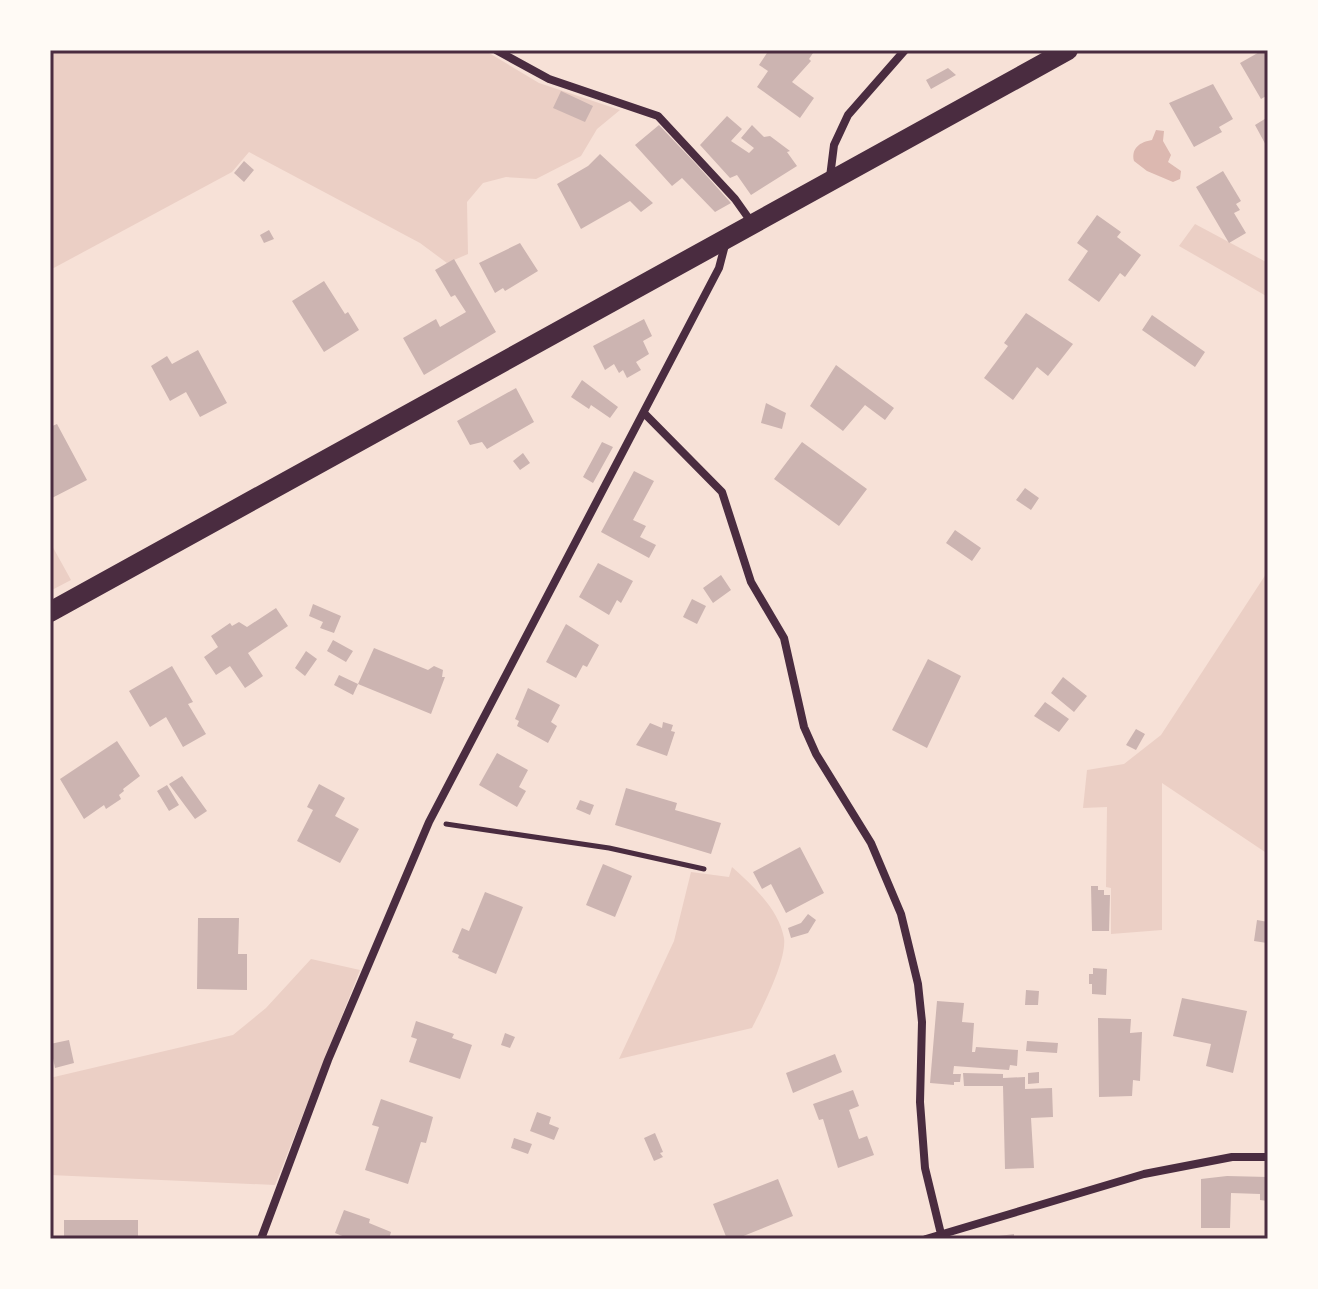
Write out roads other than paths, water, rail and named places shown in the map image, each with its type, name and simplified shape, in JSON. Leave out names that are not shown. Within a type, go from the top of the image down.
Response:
[{"type":"main road","points":[[50,612],[1068,50]]},
{"type":"street","points":[[496,50],[549,79],[658,116],[735,199],[752,224]]},
{"type":"street","points":[[830,182],[834,145],[848,115],[905,50]]},
{"type":"street","points":[[261,1239],[328,1060],[429,822],[645,414],[719,268],[727,239]]},
{"type":"street","points":[[645,414],[722,492],[751,582],[784,638],[804,727],[816,754],[871,843],[901,914],[918,984],[922,1022],[920,1102],[925,1168],[941,1234]]},
{"type":"street","points":[[926,1239],[1144,1174],[1232,1157],[1268,1157]]}]
